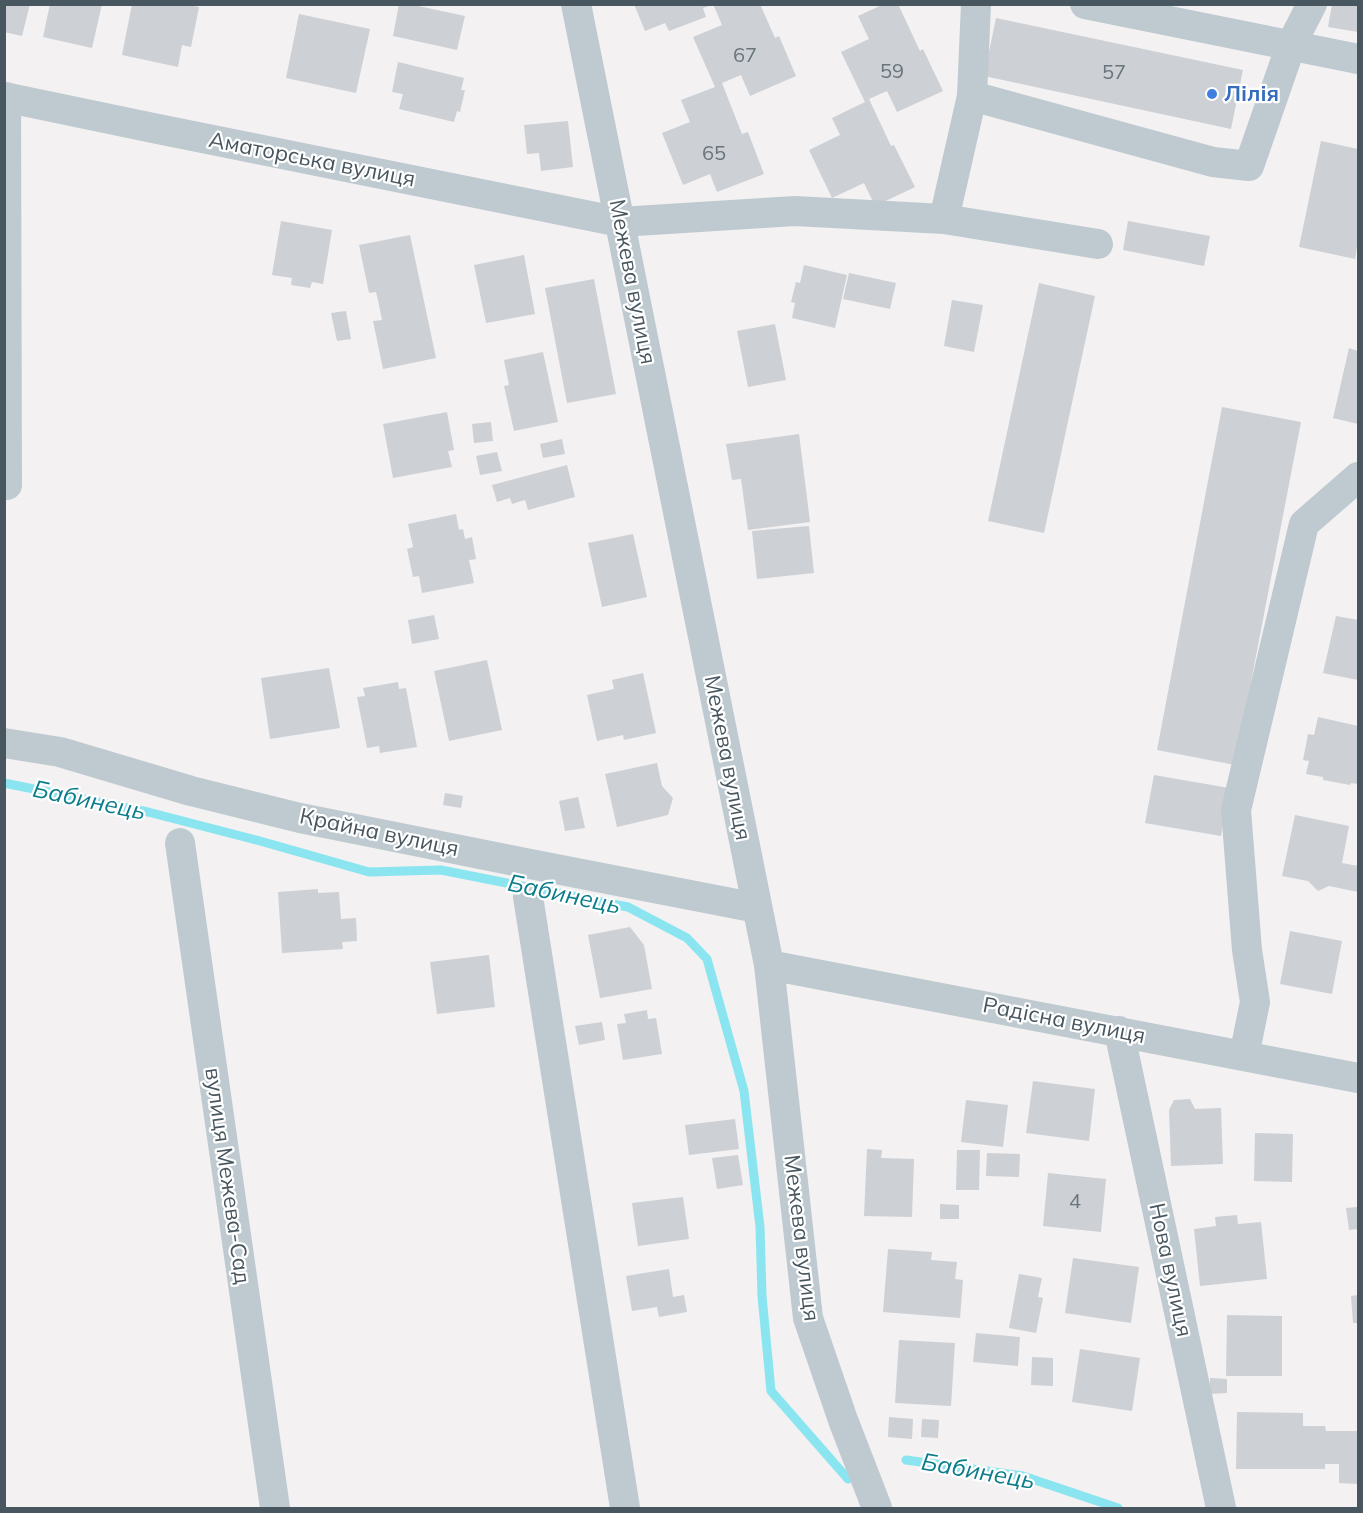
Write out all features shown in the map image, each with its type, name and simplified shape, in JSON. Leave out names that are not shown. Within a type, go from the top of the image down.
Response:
[{"type":"street","name":"Межева вулиця","points":[[576,4],[769,965],[808,1318],[877,1509]]},
{"type":"street","points":[[944,219],[972,96],[976,4]]},
{"type":"street","points":[[1086,4],[1359,59]]},
{"type":"street","points":[[972,96],[1213,162],[1249,166],[1291,45],[1312,4]]},
{"type":"street","name":"Аматорська вулиця","points":[[5,97],[620,222],[795,211],[944,219],[1098,244]]},
{"type":"street","points":[[5,97],[7,485]]},
{"type":"street","points":[[1244,1056],[1255,1002],[1247,950],[1236,810],[1304,524],[1359,477]]},
{"type":"street","name":"Крайна вулиця","points":[[4,743],[60,752],[191,791],[300,818],[757,908]]},
{"type":"street","name":"вулиця Межева-Сад","points":[[180,843],[274,1509]]},
{"type":"street","points":[[528,897],[625,1509]]},
{"type":"street","name":"Радісна вулиця","points":[[769,965],[1359,1078]]},
{"type":"street","name":"Нова вулиця","points":[[1119,1032],[1221,1508]]},
{"type":"building","points":[[4,4],[30,4],[22,36],[4,32]]},
{"type":"building","points":[[50,4],[102,4],[92,48],[43,37]]},
{"type":"building","points":[[132,4],[185,4],[199,7],[191,47],[182,45],[178,67],[122,55]]},
{"type":"building","points":[[399,4],[465,16],[457,50],[393,36]]},
{"type":"building","points":[[634,4],[712,5],[703,8],[706,17],[669,31],[665,23],[645,31]]},
{"type":"building","points":[[713,4],[760,4],[775,38],[779,36],[796,76],[750,96],[741,75],[722,83],[742,134],[748,132],[764,174],[717,192],[710,174],[683,185],[662,133],[690,122],[681,100],[715,87],[693,37],[722,25]]},
{"type":"building","points":[[884,4],[898,4],[920,51],[923,49],[943,91],[897,112],[887,91],[869,99],[891,146],[894,145],[915,187],[875,206],[864,183],[832,198],[809,150],[840,135],[832,118],[865,102],[841,52],[869,39],[858,16]]},
{"type":"building","points":[[1332,4],[1358,4],[1358,32],[1328,27]]},
{"type":"building","points":[[299,14],[370,29],[356,93],[286,78]]},
{"type":"building","points":[[996,18],[1243,70],[1231,129],[984,76]]},
{"type":"building","points":[[398,62],[464,78],[461,90],[465,90],[460,112],[457,111],[454,122],[399,109],[403,94],[392,92]]},
{"type":"building","points":[[568,121],[573,167],[541,171],[539,153],[527,154],[524,125]]},
{"type":"building","points":[[1321,141],[1358,149],[1358,241],[1355,259],[1299,247]]},
{"type":"building","points":[[281,221],[332,230],[323,284],[312,282],[310,288],[291,285],[292,278],[272,275]]},
{"type":"building","points":[[1128,221],[1210,236],[1204,266],[1123,250]]},
{"type":"building","points":[[410,235],[436,358],[383,369],[373,321],[382,320],[376,292],[369,293],[359,245]]},
{"type":"building","points":[[524,255],[535,314],[486,323],[474,265]]},
{"type":"building","points":[[804,265],[847,275],[835,328],[792,318],[795,303],[791,302],[796,282],[800,283]]},
{"type":"building","points":[[849,273],[896,283],[890,309],[843,299]]},
{"type":"building","points":[[594,279],[616,394],[567,403],[545,288]]},
{"type":"building","points":[[1039,283],[1095,296],[1044,533],[988,521]]},
{"type":"building","points":[[952,300],[983,305],[974,352],[944,346]]},
{"type":"building","points":[[346,311],[351,339],[337,341],[331,313]]},
{"type":"building","points":[[775,324],[786,380],[748,387],[737,331]]},
{"type":"building","points":[[1349,348],[1358,351],[1358,424],[1333,418]]},
{"type":"building","points":[[543,352],[558,422],[514,431],[504,386],[509,385],[504,360]]},
{"type":"building","points":[[1222,407],[1301,422],[1235,765],[1157,750]]},
{"type":"building","points":[[447,412],[454,450],[448,451],[452,467],[393,478],[383,424]]},
{"type":"building","points":[[491,422],[493,441],[474,443],[472,424]]},
{"type":"building","points":[[799,434],[810,522],[748,530],[741,479],[732,480],[726,444]]},
{"type":"building","points":[[562,439],[565,454],[543,458],[540,444]]},
{"type":"building","points":[[497,452],[502,471],[480,475],[476,456]]},
{"type":"building","points":[[567,465],[575,497],[528,510],[525,500],[512,504],[510,498],[497,502],[492,485]]},
{"type":"building","points":[[456,514],[459,530],[463,529],[465,539],[472,537],[476,559],[469,560],[474,583],[422,593],[419,576],[413,577],[407,549],[413,547],[408,524]]},
{"type":"building","points":[[809,526],[814,573],[757,579],[752,531]]},
{"type":"building","points":[[633,534],[647,597],[602,607],[588,543]]},
{"type":"building","points":[[434,615],[439,639],[412,644],[408,620]]},
{"type":"building","points":[[1336,616],[1358,620],[1358,680],[1323,673]]},
{"type":"building","points":[[487,660],[502,730],[449,741],[434,671]]},
{"type":"building","points":[[329,668],[340,728],[270,739],[261,678]]},
{"type":"building","points":[[643,673],[656,733],[624,740],[623,735],[597,741],[587,695],[614,689],[612,680]]},
{"type":"building","points":[[398,682],[399,689],[406,688],[417,747],[380,753],[379,746],[367,748],[357,697],[365,696],[363,688]]},
{"type":"building","points":[[1318,717],[1358,726],[1358,784],[1351,783],[1350,785],[1323,780],[1323,777],[1306,774],[1309,761],[1303,760],[1308,734],[1314,735]]},
{"type":"building","points":[[657,763],[662,786],[673,798],[668,815],[617,827],[605,774]]},
{"type":"building","points":[[1154,775],[1229,788],[1221,836],[1145,823]]},
{"type":"building","points":[[445,793],[463,796],[461,808],[443,805]]},
{"type":"building","points":[[578,797],[585,828],[565,831],[559,801]]},
{"type":"building","points":[[1295,815],[1349,826],[1342,863],[1358,866],[1358,892],[1329,886],[1318,891],[1308,881],[1282,876]]},
{"type":"building","points":[[318,889],[318,893],[339,892],[341,919],[356,918],[357,941],[342,942],[343,949],[282,953],[278,892]]},
{"type":"building","points":[[630,927],[644,945],[652,989],[600,998],[588,935]]},
{"type":"building","points":[[1290,931],[1342,941],[1332,994],[1280,984]]},
{"type":"building","points":[[489,955],[495,1007],[437,1014],[430,962]]},
{"type":"building","points":[[647,1010],[648,1019],[656,1018],[662,1054],[623,1060],[617,1024],[626,1023],[624,1014]]},
{"type":"building","points":[[602,1022],[605,1040],[579,1045],[575,1026]]},
{"type":"building","points":[[1033,1081],[1095,1089],[1089,1141],[1026,1133]]},
{"type":"building","points":[[1190,1099],[1195,1109],[1221,1108],[1223,1164],[1171,1166],[1169,1110],[1174,1100]]},
{"type":"building","points":[[966,1100],[1008,1105],[1003,1147],[961,1142]]},
{"type":"building","points":[[735,1119],[739,1149],[689,1155],[685,1125]]},
{"type":"building","points":[[1255,1133],[1293,1134],[1292,1182],[1254,1181]]},
{"type":"building","points":[[867,1149],[882,1150],[881,1158],[914,1159],[912,1217],[864,1216]]},
{"type":"building","points":[[957,1150],[980,1150],[979,1190],[956,1190]]},
{"type":"building","points":[[987,1153],[1020,1154],[1019,1177],[986,1176]]},
{"type":"building","points":[[738,1155],[743,1185],[717,1189],[712,1158]]},
{"type":"building","points":[[1048,1173],[1106,1179],[1101,1232],[1043,1226]]},
{"type":"building","points":[[683,1197],[689,1239],[638,1246],[632,1203]]},
{"type":"building","points":[[940,1204],[959,1205],[959,1219],[940,1219]]},
{"type":"building","points":[[1358,1207],[1358,1229],[1349,1230],[1346,1208]]},
{"type":"building","points":[[1237,1215],[1238,1224],[1261,1222],[1267,1279],[1200,1286],[1194,1229],[1216,1226],[1215,1217]]},
{"type":"building","points":[[888,1249],[932,1252],[931,1260],[957,1262],[955,1279],[963,1280],[960,1318],[883,1312]]},
{"type":"building","points":[[1073,1258],[1139,1267],[1131,1323],[1065,1313]]},
{"type":"building","points":[[669,1269],[673,1297],[684,1295],[687,1312],[659,1317],[657,1307],[632,1311],[626,1276]]},
{"type":"building","points":[[1019,1274],[1042,1278],[1038,1297],[1043,1298],[1036,1333],[1009,1328]]},
{"type":"building","points":[[1358,1295],[1358,1323],[1353,1323],[1351,1296]]},
{"type":"building","points":[[1227,1315],[1282,1316],[1282,1376],[1226,1376]]},
{"type":"building","points":[[976,1333],[1020,1337],[1018,1366],[973,1362]]},
{"type":"building","points":[[899,1340],[955,1343],[951,1406],[895,1403]]},
{"type":"building","points":[[1080,1349],[1140,1358],[1132,1411],[1072,1402]]},
{"type":"building","points":[[1032,1357],[1053,1358],[1053,1386],[1031,1385]]},
{"type":"building","points":[[1210,1378],[1227,1379],[1227,1393],[1210,1394]]},
{"type":"building","points":[[1237,1412],[1303,1413],[1303,1426],[1325,1426],[1326,1431],[1358,1431],[1358,1484],[1339,1483],[1339,1464],[1325,1464],[1325,1469],[1236,1469]]},
{"type":"building","points":[[889,1417],[913,1419],[912,1439],[888,1437]]},
{"type":"building","points":[[922,1419],[939,1420],[938,1438],[921,1437]]},
{"type":"waterway","name":"Бабинець","points":[[4,783],[148,812],[369,872],[441,870],[628,907],[687,938],[707,959],[744,1091],[760,1227],[762,1296],[771,1391],[848,1479]]},
{"type":"waterway","name":"Бабинець","points":[[906,1460],[1023,1476],[1118,1508]]},
{"type":"place","name":"Лілія","points":[[1212,94]]}]
